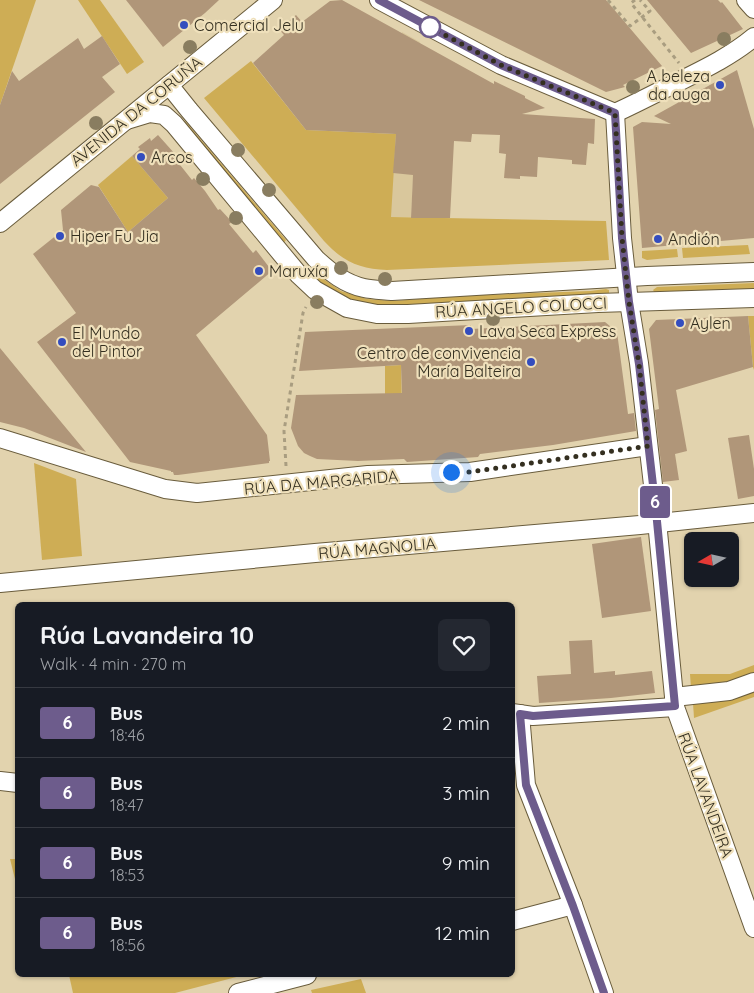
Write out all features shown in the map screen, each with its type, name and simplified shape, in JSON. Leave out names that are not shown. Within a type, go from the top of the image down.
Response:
[{"type":"street","name":"AVENIDA DA CORUÑA","points":[[0,223],[273,0]]},
{"type":"street","points":[[379,0],[501,65],[615,113],[728,56],[754,37]]},
{"type":"street","points":[[746,0],[754,9]]},
{"type":"street","name":"RÚA ANGELO COLOCCI","points":[[169,85],[316,259],[344,281],[363,288],[392,290],[754,272]]},
{"type":"street","name":"RÚA ANGELO COLOCCI","points":[[127,120],[150,113],[164,115],[174,124],[299,275],[315,290],[347,308],[377,314],[754,298]]},
{"type":"street","name":"RÚA LAVANDEIRA","points":[[615,113],[622,238],[629,302],[639,364],[657,523],[674,702],[754,928]]},
{"type":"street","points":[[299,275],[316,259]]},
{"type":"street","name":"RÚA DA MARGARIDA","points":[[0,438],[165,489],[198,493],[368,475],[470,472],[648,446]]},
{"type":"street","name":"RÚA MAGNOLIA","points":[[0,583],[754,513]]},
{"type":"street","points":[[604,993],[573,906],[526,785],[516,714],[533,716],[674,702],[729,691],[754,682]]},
{"type":"street","points":[[0,781],[15,783]]},
{"type":"street","points":[[515,920],[573,906]]},
{"type":"street","points":[[238,993],[299,977]]},
{"type":"path","points":[[608,0],[630,26],[650,11],[640,0]]},
{"type":"path","points":[[634,0],[631,3],[679,63]]},
{"type":"path","points":[[286,466],[284,431],[303,313],[306,306]]},
{"type":"shaded area","points":[[0,0],[36,0],[0,105]]},
{"type":"shaded area","points":[[78,0],[100,0],[144,62],[127,74]]},
{"type":"shaded area","points":[[402,32],[420,42],[411,217],[390,217]]},
{"type":"shaded area","points":[[251,61],[306,130],[396,134],[391,217],[606,221],[609,260],[387,270],[368,268],[352,263],[338,254],[324,241],[204,98]]},
{"type":"shaded area","points":[[185,121],[286,240],[283,244],[181,124]]},
{"type":"shaded area","points":[[132,156],[168,198],[128,232],[98,185]]},
{"type":"shaded area","points":[[748,245],[750,254],[683,258],[682,248]]},
{"type":"shaded area","points":[[677,249],[678,257],[647,260],[642,258],[642,251]]},
{"type":"shaded area","points":[[319,276],[341,291],[367,299],[394,301],[455,296],[606,289],[609,290],[609,293],[604,295],[386,306],[348,299],[315,280]]},
{"type":"shaded area","points":[[754,283],[754,289],[658,293],[655,293],[653,290],[657,287]]},
{"type":"shaded area","points":[[748,316],[754,316],[754,370],[753,367]]},
{"type":"shaded area","points":[[401,365],[402,409],[385,410],[385,366]]},
{"type":"shaded area","points":[[34,463],[76,479],[82,556],[42,560]]},
{"type":"shaded area","points":[[754,665],[754,676],[691,688],[690,674],[730,674]]},
{"type":"shaded area","points":[[754,692],[754,697],[694,718],[693,703]]},
{"type":"shaded area","points":[[10,859],[15,859],[15,879]]},
{"type":"shaded area","points":[[69,977],[236,977],[175,993],[73,993]]},
{"type":"shaded area","points":[[361,979],[366,993],[312,993],[311,990]]},
{"type":"building","points":[[126,0],[219,0],[163,47]]},
{"type":"building","points":[[342,0],[494,84],[494,81],[545,108],[522,114],[595,119],[594,144],[588,143],[586,165],[572,164],[572,160],[538,157],[537,177],[520,176],[520,179],[504,178],[506,154],[499,153],[500,135],[472,134],[471,142],[454,141],[450,218],[411,218],[413,175],[393,173],[396,134],[306,130],[253,63],[284,35],[279,29],[296,15],[302,22],[330,1]]},
{"type":"building","points":[[419,0],[606,0],[662,66],[623,85],[625,87],[606,92]]},
{"type":"building","points":[[647,0],[718,0],[722,2],[743,29],[691,53]]},
{"type":"building","points":[[102,36],[120,64],[102,77],[115,92],[0,184],[0,105],[12,71],[19,81],[78,38],[84,49]]},
{"type":"building","points":[[737,70],[754,129],[754,238],[642,248],[633,127],[642,122],[671,124],[654,116]]},
{"type":"building","points":[[158,135],[175,154],[173,156],[192,180],[194,178],[218,210],[220,209],[232,222],[229,224],[253,253],[256,250],[272,271],[196,335],[267,435],[269,463],[174,475],[171,471],[130,462],[37,342],[76,313],[33,254],[63,230],[61,210],[91,185],[99,187],[128,232],[168,198],[132,156],[140,149],[138,147],[150,138],[151,141]]},
{"type":"building","points":[[748,316],[753,367],[676,390],[687,451],[675,454],[679,480],[663,482],[655,410],[659,409],[649,329],[656,320]]},
{"type":"building","points":[[605,322],[617,332],[628,414],[634,413],[636,431],[553,445],[480,454],[478,457],[407,462],[404,459],[358,461],[317,459],[304,453],[298,446],[291,428],[296,395],[402,393],[401,365],[299,371],[305,332],[471,325],[471,329]]},
{"type":"building","points":[[0,348],[86,452],[24,428],[0,422]]},
{"type":"building","points":[[749,435],[754,469],[754,496],[738,499],[728,438]]},
{"type":"building","points":[[641,537],[651,611],[602,618],[592,544]]},
{"type":"building","points":[[592,640],[594,673],[615,671],[615,675],[652,671],[655,693],[539,703],[537,676],[571,674],[569,641]]},
{"type":"bus line","name":"6","points":[[379,0],[501,65],[615,113],[622,238],[656,511],[675,706],[533,716],[520,714],[526,785],[573,906],[604,993]]},
{"type":"place","name":"Comercial Jelu","points":[[184,25]]},
{"type":"place","name":"A beleza da auga","points":[[720,85]]},
{"type":"place","name":"Arcos","points":[[141,157]]},
{"type":"place","name":"Hiper Fu Jia","points":[[60,236]]},
{"type":"place","name":"Andión","points":[[658,239]]},
{"type":"place","name":"Maruxía","points":[[259,271]]},
{"type":"place","name":"Aylen","points":[[680,323]]},
{"type":"place","name":"Lava Seca Express","points":[[469,331]]},
{"type":"place","name":"El Mundo del Pintor","points":[[62,342]]},
{"type":"place","name":"Centro de convivencia María Balteira","points":[[531,362]]},
{"type":"route","points":[[430,27],[501,65],[615,113],[622,238],[648,446],[470,472],[451,472]]}]
